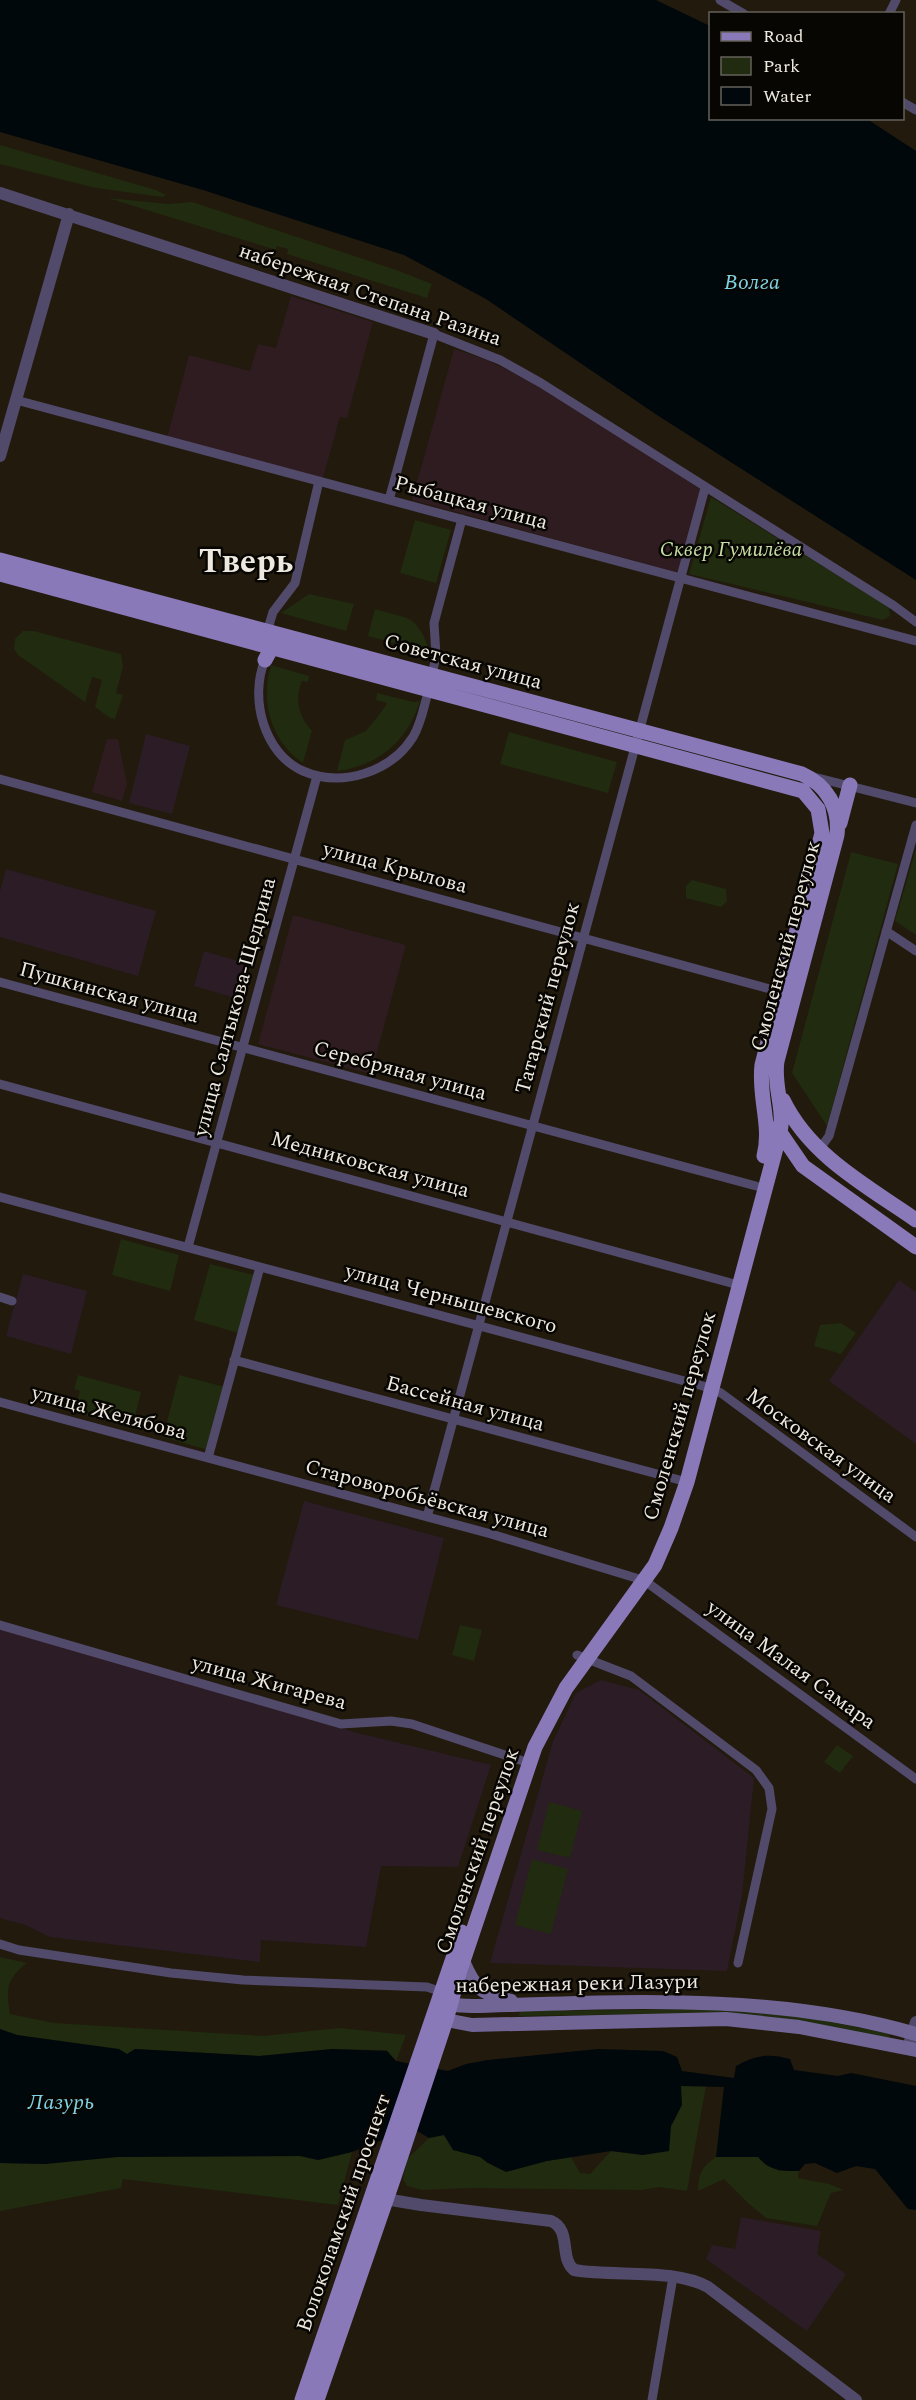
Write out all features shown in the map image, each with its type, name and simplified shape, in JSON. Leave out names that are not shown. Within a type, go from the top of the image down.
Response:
[{"type":"main road","name":"Советская улица","points":[[0,560],[295,639],[431,682],[799,781]]},
{"type":"main road","name":"Советская улица","points":[[0,574],[269,654],[408,684],[431,682]]},
{"type":"main road","points":[[269,654],[295,639]]},
{"type":"main road","name":"Смоленский переулок","points":[[780,1133],[782,1112],[776,1079],[777,1061],[837,835],[837,817],[831,800],[821,786],[799,781]]},
{"type":"main road","name":"Смоленский переулок","points":[[432,2042],[546,1703],[640,1580],[683,1481],[761,1177],[768,1136],[762,1092],[762,1065],[779,991],[822,830],[817,806],[799,781]]},
{"type":"main road","points":[[837,835],[850,785]]},
{"type":"main road","points":[[762,1092],[770,1115],[780,1133],[782,1150],[916,1247]]},
{"type":"main road","points":[[779,1092],[796,1123],[823,1154],[916,1220]]},
{"type":"main road","points":[[782,1150],[823,1154]]},
{"type":"main road","name":"Смоленский переулок","points":[[707,1388],[731,1282],[761,1177],[782,1150]]},
{"type":"main road","points":[[761,1177],[786,1163],[803,1166]]},
{"type":"main road","name":"Смоленский переулок","points":[[446,1999],[463,1961],[525,1761]]},
{"type":"main road","points":[[463,1961],[470,1978],[479,1989],[518,2005]]},
{"type":"main road","name":"набережная реки Лазури","points":[[446,1999],[518,2005],[613,2002],[729,2003],[802,2010],[915,2029]]},
{"type":"main road","points":[[518,2005],[509,2010],[508,2014],[511,2021],[518,2024]]},
{"type":"main road","name":"набережная реки Лазури","points":[[441,2017],[472,2025],[726,2019],[799,2027],[912,2049]]},
{"type":"main road","name":"Волоколамский проспект","points":[[302,2400],[379,2198],[432,2042]]},
{"type":"main road","name":"Волоколамский проспект","points":[[317,2400],[379,2198]]},
{"type":"street","points":[[720,0],[741,12]]},
{"type":"street","name":"набережная Степана Разина","points":[[0,193],[434,334],[500,360],[541,383],[893,605],[916,622]]},
{"type":"street","points":[[0,456],[69,214]]},
{"type":"street","points":[[389,500],[434,334]]},
{"type":"street","name":"Рыбацкая улица","points":[[16,400],[916,640]]},
{"type":"street","points":[[267,632],[273,612],[295,583],[319,481]]},
{"type":"street","name":"Татарский переулок","points":[[427,1517],[705,488]]},
{"type":"street","points":[[269,654],[258,691],[261,716],[275,748],[287,761],[301,771],[317,776],[342,777],[359,775],[390,761],[408,743],[417,729],[431,682],[436,656],[435,623],[462,519]]},
{"type":"street","name":"улица Салтыкова-Щедрина","points":[[188,1247],[317,776]]},
{"type":"street","name":"улица Крылова","points":[[0,779],[779,991]]},
{"type":"street","name":"Советская улица","points":[[799,781],[850,785],[916,803]]},
{"type":"street","points":[[823,1154],[916,825]]},
{"type":"street","points":[[886,931],[916,951]]},
{"type":"street","name":"Пушкинская улица","points":[[0,982],[243,1048]]},
{"type":"street","name":"Серебряная улица","points":[[243,1048],[660,1160],[761,1177]]},
{"type":"street","name":"Медниковская улица","points":[[0,1084],[731,1282]]},
{"type":"street","name":"улица Чернышевского","points":[[0,1197],[707,1388]]},
{"type":"street","points":[[208,1458],[260,1267]]},
{"type":"street","points":[[0,1297],[12,1301]]},
{"type":"street","name":"Бассейная улица","points":[[234,1360],[683,1481]]},
{"type":"street","name":"Московская улица","points":[[707,1388],[721,1393],[916,1537]]},
{"type":"street","name":"улица Желябова","points":[[0,1402],[208,1458]]},
{"type":"street","name":"Староворобьёвская улица","points":[[208,1458],[427,1517],[640,1580]]},
{"type":"street","name":"улица Малая Самара","points":[[640,1580],[916,1779]]},
{"type":"street","name":"улица Жигарева","points":[[0,1626],[341,1724],[391,1721],[412,1724],[525,1761]]},
{"type":"street","points":[[582,1657],[631,1676],[756,1770],[767,1784],[772,1801],[769,1829],[738,1963]]},
{"type":"street","points":[[0,1944],[19,1950],[192,1975],[243,1980],[428,1987],[446,1999]]},
{"type":"street","points":[[912,2049],[915,2029]]},
{"type":"street","points":[[379,2198],[552,2221],[561,2229],[569,2265],[576,2271],[673,2277],[695,2281],[708,2287],[856,2400]]},
{"type":"street","points":[[652,2400],[673,2277]]},
{"type":"shaded area","points":[[291,296],[373,322],[347,418],[340,417],[323,478],[167,438],[189,355],[250,371],[258,344],[276,348]]},
{"type":"shaded area","points":[[454,349],[487,360],[541,387],[703,491],[679,573],[412,500]]},
{"type":"shaded area","points":[[146,734],[190,746],[172,814],[129,803]]},
{"type":"shaded area","points":[[107,739],[118,739],[127,784],[122,801],[92,792]]},
{"type":"shaded area","points":[[6,869],[156,911],[138,976],[0,937],[0,891]]},
{"type":"shaded area","points":[[293,915],[406,945],[371,1074],[258,1044]]},
{"type":"shaded area","points":[[204,951],[248,964],[238,999],[194,986]]},
{"type":"shaded area","points":[[23,1274],[87,1291],[71,1354],[6,1336]]},
{"type":"shaded area","points":[[899,1280],[916,1292],[916,1444],[829,1381]]},
{"type":"shaded area","points":[[304,1501],[444,1538],[418,1640],[276,1605]]},
{"type":"shaded area","points":[[0,1629],[358,1733],[491,1765],[458,1867],[381,1866],[366,1947],[261,1940],[260,1962],[50,1937],[25,1925],[0,1918]]},
{"type":"shaded area","points":[[601,1680],[639,1690],[754,1778],[742,1896],[727,1971],[490,1963],[553,1741],[576,1693]]},
{"type":"shaded area","points":[[741,2217],[821,2231],[817,2254],[846,2274],[807,2331],[706,2259],[712,2245],[735,2249]]},
{"type":"green space","points":[[0,145],[156,190],[166,195],[163,197],[96,188],[0,164]]},
{"type":"green space","points":[[108,198],[169,204],[192,202],[432,284],[427,298],[287,254],[288,249],[277,246],[276,250]]},
{"type":"green space","name":"Сквер Гумилёва","points":[[711,497],[889,607],[890,616],[883,620],[689,574]]},
{"type":"green space","points":[[415,520],[451,530],[436,583],[400,573]]},
{"type":"green space","points":[[309,594],[354,604],[346,631],[281,613]]},
{"type":"green space","points":[[375,609],[412,621],[421,631],[431,653],[368,636]]},
{"type":"green space","points":[[23,631],[34,631],[121,654],[123,667],[116,693],[123,695],[115,719],[95,707],[102,680],[92,677],[85,702],[18,655],[14,649],[15,639]]},
{"type":"green space","points":[[271,665],[309,676],[308,682],[302,681],[298,694],[301,713],[312,731],[303,763],[283,744],[271,720],[267,693]]},
{"type":"green space","points":[[377,693],[414,702],[420,701],[415,715],[399,739],[378,757],[366,764],[337,771],[345,740],[366,731],[385,707],[387,703],[376,700]]},
{"type":"green space","points":[[509,732],[617,762],[608,793],[500,764]]},
{"type":"green space","points":[[916,849],[916,935],[895,921]]},
{"type":"green space","points":[[851,852],[898,864],[827,1126],[792,1073]]},
{"type":"green space","points":[[692,880],[726,889],[727,901],[721,907],[686,898],[686,886]]},
{"type":"green space","points":[[121,1239],[179,1255],[170,1291],[112,1275]]},
{"type":"green space","points":[[210,1264],[254,1275],[238,1333],[194,1320]]},
{"type":"green space","points":[[841,1323],[856,1333],[841,1354],[814,1346],[820,1325]]},
{"type":"green space","points":[[78,1375],[141,1392],[132,1428],[74,1412],[80,1391],[74,1389]]},
{"type":"green space","points":[[179,1375],[225,1387],[208,1450],[163,1437]]},
{"type":"green space","points":[[460,1625],[482,1630],[474,1661],[452,1655]]},
{"type":"green space","points":[[837,1745],[853,1756],[840,1773],[824,1762]]},
{"type":"green space","points":[[549,1802],[582,1811],[570,1858],[537,1850]]},
{"type":"green space","points":[[532,1859],[568,1869],[551,1934],[515,1925]]},
{"type":"green space","points":[[0,1957],[27,1963],[15,1974],[9,1985],[10,2014],[54,2023],[263,2036],[340,2028],[406,2035],[396,2061],[386,2050],[332,2049],[259,2056],[135,2049],[127,2054],[17,2035],[0,2029]]},
{"type":"green space","points":[[725,2009],[802,2016],[890,2034],[889,2038],[724,2013],[519,2016],[520,2011]]},
{"type":"green space","points":[[681,2085],[706,2086],[687,2191],[659,2187],[642,2190],[470,2188],[422,2190],[407,2186],[403,2179],[407,2159],[429,2138],[444,2135],[454,2150],[481,2157],[488,2163],[547,2161],[571,2157],[580,2173],[590,2174],[611,2151],[643,2155],[666,2132],[676,2118],[681,2098]]},
{"type":"green space","points":[[352,2152],[338,2205],[123,2179],[121,2188],[0,2211],[0,2163],[45,2164],[117,2157],[301,2156],[318,2160]]},
{"type":"green space","points":[[716,2157],[759,2157],[779,2171],[799,2171],[798,2178],[829,2184],[844,2190],[831,2193],[817,2226],[766,2218],[724,2179],[698,2191],[702,2171]]},
{"type":"water","name":"Волга","points":[[0,0],[656,0],[709,26],[709,120],[869,120],[916,151],[916,580],[657,415],[486,299],[404,255],[203,190],[0,132]]},
{"type":"water","name":"Лазурь","points":[[0,2029],[17,2035],[119,2049],[127,2054],[135,2049],[259,2056],[332,2049],[387,2051],[396,2061],[448,2071],[466,2064],[488,2060],[598,2049],[663,2051],[677,2057],[682,2071],[734,2078],[736,2066],[749,2059],[762,2056],[783,2057],[790,2059],[794,2070],[838,2076],[851,2073],[916,2086],[916,2210],[908,2209],[875,2169],[856,2166],[837,2173],[815,2163],[805,2164],[799,2171],[787,2171],[772,2168],[758,2157],[716,2157],[724,2087],[681,2086],[682,2105],[671,2126],[669,2151],[643,2155],[611,2151],[547,2161],[506,2172],[480,2157],[453,2150],[444,2135],[429,2138],[412,2128],[352,2152],[318,2160],[300,2156],[117,2157],[45,2164],[0,2163]]},
{"type":"district","name":"Тверь","points":[[246,562]]}]
